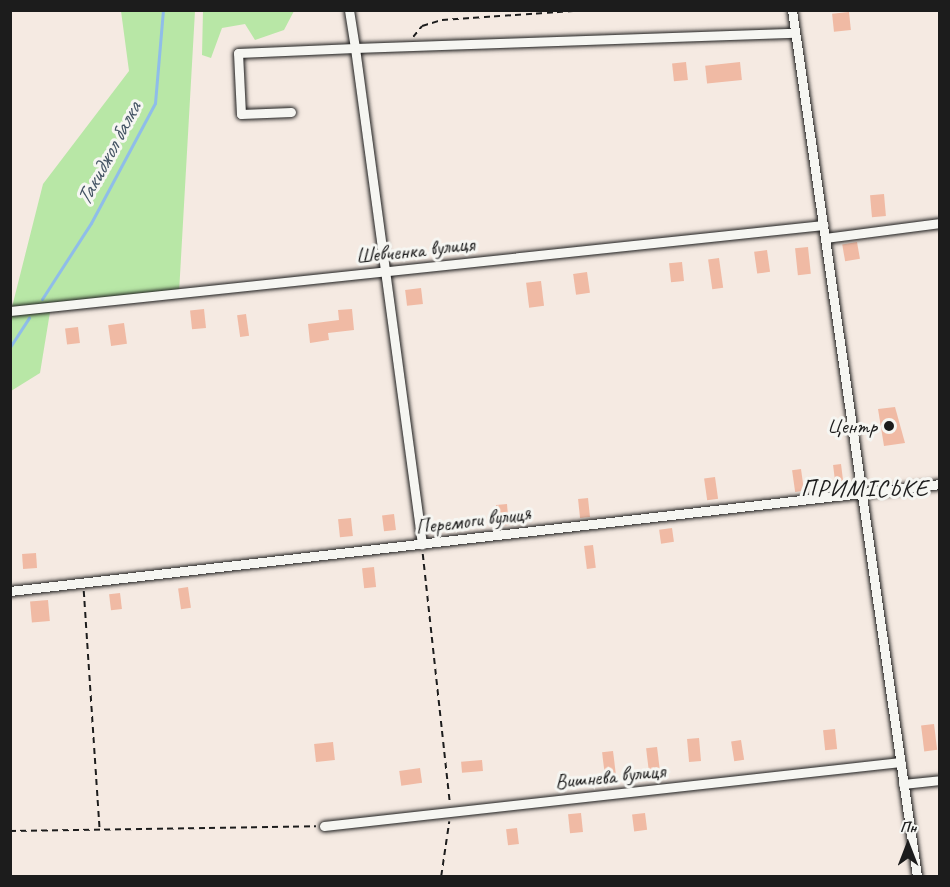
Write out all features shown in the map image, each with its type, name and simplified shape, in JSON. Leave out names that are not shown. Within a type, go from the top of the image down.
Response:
[{"type":"street","points":[[349,10],[422,544]]},
{"type":"street","points":[[792,10],[917,876]]},
{"type":"street","points":[[291,112],[241,114],[238,53],[795,33]]},
{"type":"street","points":[[825,238],[939,223]]},
{"type":"street","name":"Шевченка вулиця","points":[[10,311],[823,225]]},
{"type":"street","name":"Перемоги вулиця","points":[[10,591],[939,484]]},
{"type":"street","name":"Вишнева вулиця","points":[[324,826],[900,762]]},
{"type":"street","points":[[903,784],[939,780]]},
{"type":"path","points":[[405,47],[422,26],[442,20],[588,10]]},
{"type":"path","points":[[853,432],[881,428]]},
{"type":"path","points":[[422,544],[451,812],[441,876]]},
{"type":"path","points":[[83,583],[100,830]]},
{"type":"path","points":[[10,831],[324,826]]},
{"type":"green space","points":[[203,10],[294,11],[284,30],[255,40],[245,24],[222,28],[211,58],[202,55]]},
{"type":"green space","points":[[121,11],[195,11],[179,293],[51,306],[40,373],[11,391],[11,311],[43,184],[129,71]]},
{"type":"building","points":[[849,12],[851,30],[834,32],[832,14]]},
{"type":"building","points":[[686,62],[688,80],[674,81],[672,63]]},
{"type":"building","points":[[740,62],[742,80],[707,84],[705,66]]},
{"type":"building","points":[[884,194],[886,216],[872,217],[870,195]]},
{"type":"building","points":[[857,242],[860,259],[845,261],[842,245]]},
{"type":"building","points":[[808,247],[811,274],[798,275],[795,248]]},
{"type":"building","points":[[767,250],[770,272],[757,274],[754,252]]},
{"type":"building","points":[[719,258],[723,288],[712,289],[708,260]]},
{"type":"building","points":[[682,262],[684,281],[671,282],[669,263]]},
{"type":"building","points":[[587,272],[590,293],[576,295],[573,274]]},
{"type":"building","points":[[541,281],[544,306],[529,308],[526,283]]},
{"type":"building","points":[[421,288],[423,304],[407,306],[405,290]]},
{"type":"building","points":[[204,309],[206,328],[192,329],[190,310]]},
{"type":"building","points":[[352,309],[354,330],[328,333],[329,340],[310,343],[308,324],[339,320],[338,310]]},
{"type":"building","points":[[246,314],[249,336],[240,337],[237,315]]},
{"type":"building","points":[[124,323],[127,344],[111,346],[108,325]]},
{"type":"building","points":[[78,327],[80,343],[67,344],[65,329]]},
{"type":"building","points":[[895,407],[905,443],[884,446],[878,409]]},
{"type":"building","points":[[841,464],[844,488],[836,489],[833,465]]},
{"type":"building","points":[[801,469],[804,491],[795,492],[792,470]]},
{"type":"building","points":[[715,477],[718,499],[707,500],[704,479]]},
{"type":"building","points":[[588,498],[590,517],[580,518],[578,499]]},
{"type":"building","points":[[507,504],[509,525],[498,526],[496,505]]},
{"type":"building","points":[[394,514],[396,530],[384,531],[382,515]]},
{"type":"building","points":[[351,518],[353,536],[340,537],[338,519]]},
{"type":"building","points":[[672,528],[674,542],[661,544],[659,530]]},
{"type":"building","points":[[593,545],[596,568],[587,569],[584,546]]},
{"type":"building","points":[[36,553],[37,568],[23,569],[22,554]]},
{"type":"building","points":[[374,567],[376,587],[364,588],[362,568]]},
{"type":"building","points":[[188,587],[191,608],[181,609],[178,588]]},
{"type":"building","points":[[120,593],[122,609],[111,610],[109,594]]},
{"type":"building","points":[[48,600],[50,621],[32,622],[30,602]]},
{"type":"building","points":[[934,724],[937,750],[924,751],[921,726]]},
{"type":"building","points":[[835,729],[837,749],[825,750],[823,730]]},
{"type":"building","points":[[699,738],[701,761],[689,762],[687,739]]},
{"type":"building","points":[[741,740],[744,760],[734,761],[731,742]]},
{"type":"building","points":[[333,742],[335,760],[316,762],[314,744]]},
{"type":"building","points":[[657,747],[660,770],[649,771],[646,748]]},
{"type":"building","points":[[613,751],[616,775],[605,776],[602,752]]},
{"type":"building","points":[[482,760],[483,771],[462,773],[461,762]]},
{"type":"building","points":[[420,768],[422,783],[401,786],[399,771]]},
{"type":"building","points":[[581,813],[583,832],[570,833],[568,814]]},
{"type":"building","points":[[645,813],[647,830],[634,831],[632,815]]},
{"type":"building","points":[[517,828],[519,844],[508,845],[506,829]]},
{"type":"waterway","name":"Такиджол балка","points":[[42,299],[91,223],[155,103],[163,10]]},
{"type":"waterway","name":"Такиджол балка","points":[[10,347],[29,318]]},
{"type":"place","name":"Центр","points":[[889,426]]},
{"type":"district","name":"ПРИМІСЬКЕ","points":[[865,489]]}]
